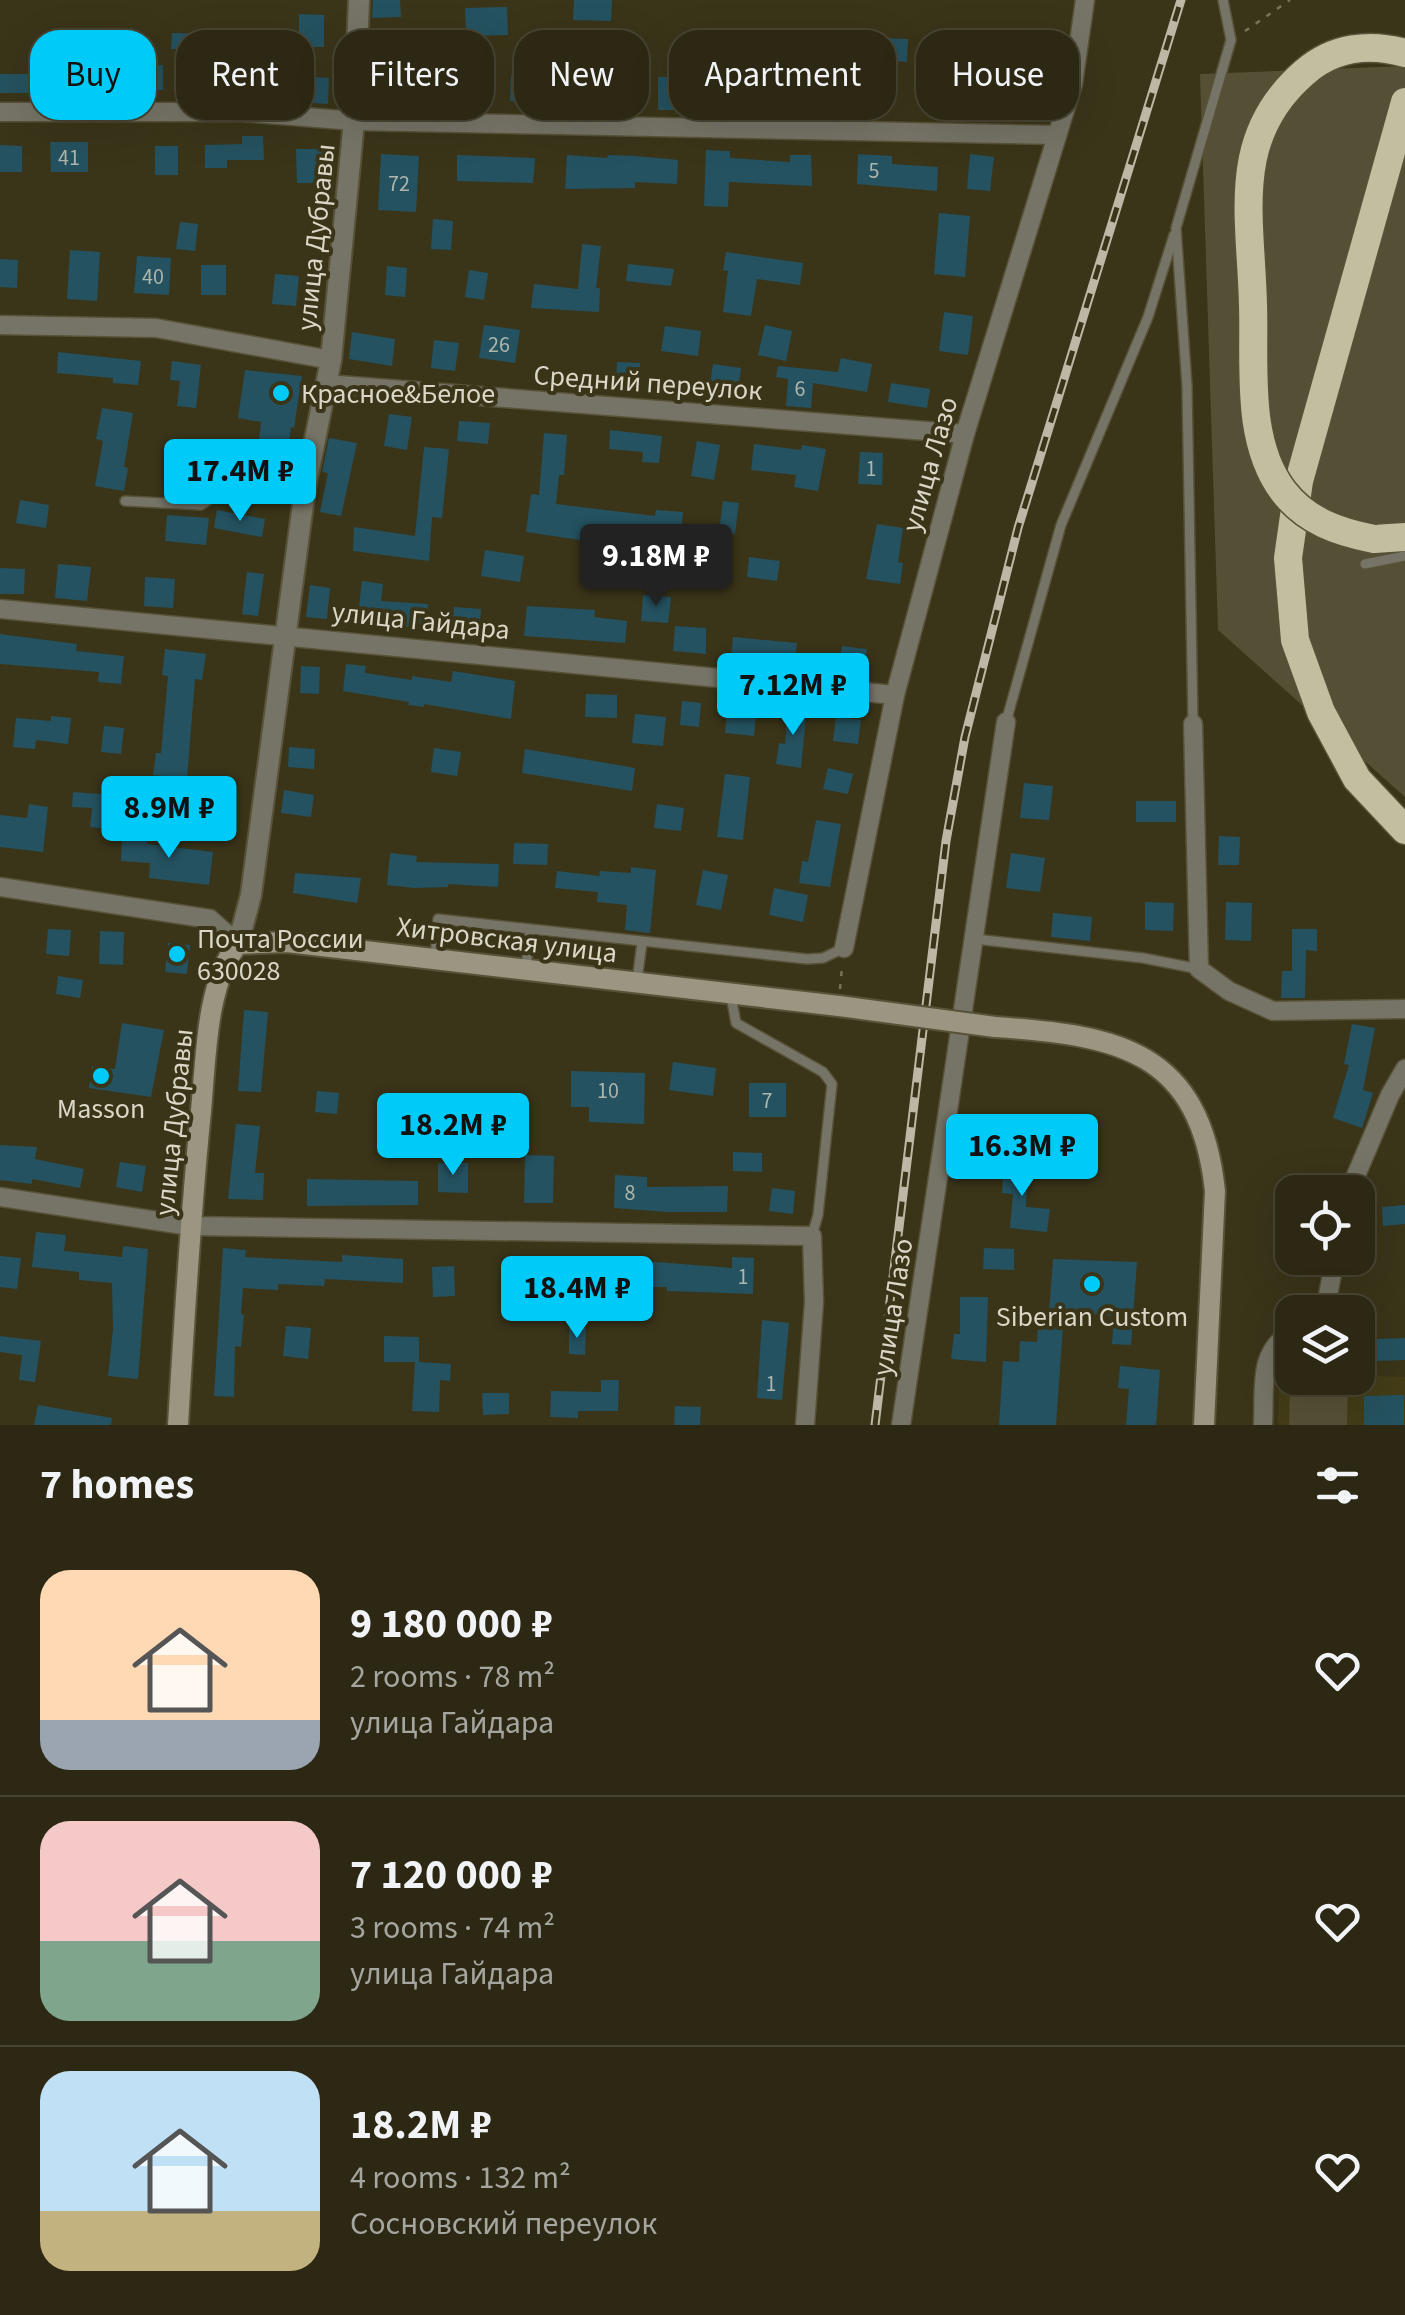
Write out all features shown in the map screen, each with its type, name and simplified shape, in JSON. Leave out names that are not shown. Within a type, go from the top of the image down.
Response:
[{"type":"highway","points":[[1405,53],[1360,48],[1334,54],[1291,84],[1270,108],[1258,135],[1251,162],[1250,217],[1259,434],[1280,488],[1299,508],[1343,533],[1374,539],[1405,537]]},
{"type":"highway","points":[[1405,102],[1299,481],[1288,558],[1296,640],[1320,712],[1357,780],[1405,830]]},
{"type":"main road","name":"Хитровская улица","points":[[238,944],[287,942],[1072,1034],[1135,1054],[1169,1076],[1192,1104],[1211,1158],[1214,1192],[1204,1425]]},
{"type":"main road","name":"улица Дубравы","points":[[178,1425],[190,1226],[210,1024],[223,966],[238,944]]},
{"type":"street","name":"улица Дубравы","points":[[238,944],[250,895],[305,489],[331,360],[354,121],[358,0]]},
{"type":"street","name":"улица Лазо","points":[[844,948],[895,695],[966,434],[1072,84],[1085,0]]},
{"type":"street","points":[[0,112],[243,112],[354,121],[1057,134]]},
{"type":"street","points":[[0,325],[156,328],[331,360]]},
{"type":"street","name":"Средний переулок","points":[[326,384],[966,434]]},
{"type":"street","name":"улица Гайдара","points":[[0,609],[895,695]]},
{"type":"street","name":"улица Лазо","points":[[901,1425],[1006,722]]},
{"type":"street","points":[[1193,724],[1199,969],[1228,991],[1272,1011],[1405,1009]]},
{"type":"street","points":[[0,887],[210,919],[238,944]]},
{"type":"street","points":[[1356,1175],[1405,1069]]},
{"type":"street","points":[[0,1198],[190,1226],[812,1236],[814,1302],[804,1425]]},
{"type":"street","points":[[1263,1425],[1267,1356],[1275,1344]]},
{"type":"lane","points":[[1006,722],[1060,525],[1148,318],[1176,228],[1232,40],[1223,0]]},
{"type":"lane","points":[[1176,228],[1187,386],[1193,724]]},
{"type":"lane","points":[[125,501],[201,505],[239,480],[305,489]]},
{"type":"lane","points":[[1365,564],[1405,556]]},
{"type":"lane","points":[[435,959],[438,919],[807,959],[823,958],[844,948]]},
{"type":"lane","points":[[526,969],[530,931]]},
{"type":"lane","points":[[972,939],[1144,958],[1199,969]]},
{"type":"lane","points":[[637,982],[642,943]]},
{"type":"lane","points":[[730,993],[736,1023],[823,1072],[832,1084],[818,1215],[812,1236]]},
{"type":"path","points":[[1232,40],[1290,0]]},
{"type":"shaded area","points":[[1405,66],[1405,797],[1218,630],[1200,74]]},
{"type":"shaded area","points":[[1375,1376],[1405,1377],[1405,1425],[1278,1425],[1279,1395],[1375,1395]]},
{"type":"shaded area","points":[[1290,1395],[1348,1395],[1347,1425],[1289,1425]]},
{"type":"building","points":[[373,0],[400,0],[401,17],[372,18]]},
{"type":"building","points":[[574,0],[612,0],[611,21],[573,20]]},
{"type":"building","points":[[507,7],[508,35],[494,35],[494,30],[466,30],[465,8]]},
{"type":"building","points":[[299,14],[324,15],[324,47],[314,47],[314,30],[299,30]]},
{"type":"building","points":[[172,33],[176,33],[176,49],[171,49]]},
{"type":"building","points":[[896,39],[908,39],[907,62],[896,61]]},
{"type":"building","points":[[156,65],[163,65],[163,90],[156,90]]},
{"type":"building","points":[[0,74],[30,74],[30,93],[0,93]]},
{"type":"building","points":[[511,75],[514,75],[514,101],[510,101]]},
{"type":"building","points":[[314,77],[329,78],[328,104],[314,103]]},
{"type":"building","points":[[658,77],[669,77],[669,110],[658,110]]},
{"type":"building","points":[[242,136],[263,136],[264,160],[227,160],[227,168],[205,168],[205,145],[242,144]]},
{"type":"building","points":[[50,142],[88,142],[88,172],[51,172]]},
{"type":"building","points":[[0,145],[22,146],[22,172],[0,172]]},
{"type":"building","points":[[155,146],[178,146],[178,175],[155,175]]},
{"type":"building","points":[[296,149],[323,149],[323,183],[297,183]]},
{"type":"building","points":[[706,150],[730,151],[730,158],[790,162],[790,155],[811,155],[812,186],[729,182],[728,207],[704,206]]},
{"type":"building","points":[[381,154],[419,156],[416,212],[378,210]]},
{"type":"building","points":[[858,154],[892,156],[892,164],[938,167],[937,191],[857,184]]},
{"type":"building","points":[[970,154],[994,157],[990,191],[967,189]]},
{"type":"building","points":[[457,155],[535,158],[533,183],[457,181]]},
{"type":"building","points":[[567,155],[678,160],[677,184],[635,182],[635,188],[565,189]]},
{"type":"building","points":[[939,213],[970,216],[965,277],[934,274]]},
{"type":"building","points":[[433,219],[453,221],[451,250],[431,249]]},
{"type":"building","points":[[180,222],[198,224],[195,251],[176,249]]},
{"type":"building","points":[[582,244],[601,246],[596,288],[600,288],[599,312],[531,308],[534,284],[578,289]]},
{"type":"building","points":[[70,250],[100,252],[97,301],[67,299]]},
{"type":"building","points":[[726,252],[803,263],[800,285],[757,279],[751,316],[723,312]]},
{"type":"building","points":[[137,256],[171,258],[169,295],[134,293]]},
{"type":"building","points":[[0,259],[18,260],[17,288],[0,287]]},
{"type":"building","points":[[628,264],[674,269],[671,286],[626,281]]},
{"type":"building","points":[[201,265],[226,265],[226,295],[201,295]]},
{"type":"building","points":[[387,266],[407,268],[405,297],[385,295]]},
{"type":"building","points":[[469,270],[488,273],[484,300],[465,297]]},
{"type":"building","points":[[275,274],[299,276],[296,306],[272,304]]},
{"type":"building","points":[[944,312],[973,316],[968,355],[939,351]]},
{"type":"building","points":[[484,325],[520,330],[515,363],[479,358]]},
{"type":"building","points":[[765,325],[792,331],[786,361],[758,355]]},
{"type":"building","points":[[665,326],[701,331],[698,356],[661,351]]},
{"type":"building","points":[[352,332],[395,339],[392,366],[349,359]]},
{"type":"building","points":[[434,340],[459,343],[455,371],[431,368]]},
{"type":"building","points":[[58,352],[141,361],[138,385],[113,383],[113,378],[57,373]]},
{"type":"building","points":[[841,358],[872,364],[867,392],[813,383],[811,408],[786,406],[788,379],[776,377],[778,366],[838,372]]},
{"type":"building","points":[[172,361],[201,365],[196,408],[177,406],[180,381],[170,380]]},
{"type":"building","points":[[617,362],[640,363],[639,386],[616,384]]},
{"type":"building","points":[[713,364],[741,368],[737,400],[708,397]]},
{"type":"building","points":[[245,370],[302,376],[286,469],[256,466],[261,422],[238,418]]},
{"type":"building","points":[[891,383],[930,389],[927,408],[888,402]]},
{"type":"building","points":[[102,408],[133,413],[124,491],[95,486],[103,441],[96,439]]},
{"type":"building","points":[[389,414],[412,417],[407,450],[384,446]]},
{"type":"building","points":[[459,421],[490,423],[488,444],[457,441]]},
{"type":"building","points":[[610,430],[662,436],[659,463],[642,462],[643,452],[609,449]]},
{"type":"building","points":[[544,433],[567,435],[564,475],[559,475],[556,504],[655,516],[656,510],[683,512],[680,547],[607,544],[526,532],[531,494],[539,495]]},
{"type":"building","points":[[329,438],[357,443],[341,516],[320,512],[328,473],[322,472]]},
{"type":"building","points":[[697,441],[720,445],[714,480],[691,476]]},
{"type":"building","points":[[754,444],[826,449],[818,491],[794,487],[796,475],[751,470]]},
{"type":"building","points":[[424,447],[449,449],[442,518],[432,517],[429,561],[353,551],[354,527],[415,536]]},
{"type":"building","points":[[860,452],[883,453],[882,485],[858,484]]},
{"type":"building","points":[[20,500],[49,505],[46,528],[16,523]]},
{"type":"building","points":[[723,501],[739,503],[735,534],[719,532]]},
{"type":"building","points":[[217,510],[265,519],[262,537],[214,528]]},
{"type":"building","points":[[167,515],[209,518],[206,545],[165,541]]},
{"type":"building","points":[[877,524],[903,528],[898,562],[903,563],[900,584],[866,579]]},
{"type":"building","points":[[485,550],[524,556],[520,582],[481,576]]},
{"type":"building","points":[[682,553],[720,557],[717,581],[680,578]]},
{"type":"building","points":[[749,557],[780,561],[777,581],[747,577]]},
{"type":"building","points":[[58,564],[91,567],[87,601],[55,598]]},
{"type":"building","points":[[0,568],[25,569],[24,594],[0,594]]},
{"type":"building","points":[[247,572],[264,574],[258,616],[242,614]]},
{"type":"building","points":[[145,577],[175,579],[173,608],[144,606]]},
{"type":"building","points":[[362,581],[383,584],[381,601],[428,604],[426,628],[357,623]]},
{"type":"building","points":[[310,585],[330,588],[327,619],[306,617]]},
{"type":"building","points":[[643,595],[671,597],[668,623],[641,621]]},
{"type":"building","points":[[527,606],[595,610],[594,617],[627,621],[625,643],[524,636]]},
{"type":"building","points":[[454,607],[481,609],[479,634],[452,632]]},
{"type":"building","points":[[675,626],[706,628],[706,654],[673,651]]},
{"type":"building","points":[[0,634],[77,644],[76,651],[124,656],[121,684],[98,682],[99,672],[0,664]]},
{"type":"building","points":[[733,637],[797,643],[794,663],[731,657]]},
{"type":"building","points":[[842,646],[867,649],[864,670],[839,666]]},
{"type":"building","points":[[165,649],[206,654],[202,680],[195,679],[187,779],[153,775],[156,753],[161,753],[168,676],[162,675]]},
{"type":"building","points":[[346,664],[366,666],[365,673],[412,680],[412,676],[451,682],[453,671],[515,681],[511,719],[424,704],[408,705],[409,702],[343,691]]},
{"type":"building","points":[[301,666],[320,667],[319,694],[300,693]]},
{"type":"building","points":[[586,694],[617,695],[617,718],[585,717]]},
{"type":"building","points":[[728,700],[757,703],[754,736],[725,733]]},
{"type":"building","points":[[682,701],[701,703],[699,727],[680,725]]},
{"type":"building","points":[[788,705],[807,706],[801,768],[776,764],[779,743],[785,744]]},
{"type":"building","points":[[635,714],[666,717],[663,746],[632,743]]},
{"type":"building","points":[[51,716],[71,718],[68,744],[36,740],[35,749],[13,747],[16,718],[51,721]]},
{"type":"building","points":[[836,717],[861,720],[858,744],[833,741]]},
{"type":"building","points":[[104,726],[124,728],[121,754],[101,752]]},
{"type":"building","points":[[289,747],[315,749],[314,769],[288,767]]},
{"type":"building","points":[[434,748],[461,752],[457,776],[431,772]]},
{"type":"building","points":[[525,749],[635,768],[632,791],[522,773]]},
{"type":"building","points":[[828,768],[853,774],[848,794],[823,789]]},
{"type":"building","points":[[725,774],[750,777],[743,840],[717,837]]},
{"type":"building","points":[[1024,783],[1053,786],[1049,820],[1020,818]]},
{"type":"building","points":[[284,790],[314,795],[311,817],[281,813]]},
{"type":"building","points":[[73,792],[113,795],[110,829],[90,827],[92,808],[72,807]]},
{"type":"building","points":[[1136,801],[1176,801],[1176,822],[1136,822]]},
{"type":"building","points":[[29,804],[48,807],[43,852],[0,847],[0,815],[27,818]]},
{"type":"building","points":[[657,804],[684,808],[681,831],[654,828]]},
{"type":"building","points":[[816,820],[841,824],[830,887],[799,883],[802,861],[808,862]]},
{"type":"building","points":[[122,835],[148,836],[147,844],[213,852],[209,885],[149,878],[150,863],[121,861]]},
{"type":"building","points":[[1219,836],[1240,837],[1239,865],[1218,865]]},
{"type":"building","points":[[514,843],[548,844],[547,865],[513,864]]},
{"type":"building","points":[[390,853],[417,856],[416,862],[499,864],[498,887],[387,885]]},
{"type":"building","points":[[1011,853],[1045,858],[1040,892],[1006,888]]},
{"type":"building","points":[[631,867],[656,870],[650,933],[625,930],[627,905],[597,902],[598,892],[555,888],[557,871],[599,876],[600,871],[631,873]]},
{"type":"building","points":[[703,870],[728,875],[721,910],[696,905]]},
{"type":"building","points":[[295,873],[361,878],[357,903],[293,893]]},
{"type":"building","points":[[774,888],[808,895],[803,922],[769,915]]},
{"type":"building","points":[[1145,902],[1174,903],[1173,931],[1145,930]]},
{"type":"building","points":[[1226,902],[1252,903],[1251,941],[1225,940]]},
{"type":"building","points":[[1053,913],[1092,917],[1090,941],[1051,937]]},
{"type":"building","points":[[48,929],[71,930],[69,956],[46,954]]},
{"type":"building","points":[[1292,929],[1317,929],[1317,951],[1306,950],[1305,998],[1281,998],[1282,971],[1292,971]]},
{"type":"building","points":[[100,931],[124,932],[123,965],[99,964]]},
{"type":"building","points":[[168,943],[190,945],[187,974],[165,972]]},
{"type":"building","points":[[58,976],[83,980],[80,998],[56,994]]},
{"type":"building","points":[[244,1010],[268,1012],[261,1092],[238,1091]]},
{"type":"building","points":[[122,1023],[164,1030],[151,1097],[89,1088],[92,1066],[115,1069]]},
{"type":"building","points":[[1352,1024],[1375,1028],[1363,1090],[1373,1093],[1362,1128],[1333,1118],[1349,1065],[1344,1064]]},
{"type":"building","points":[[673,1062],[716,1068],[713,1096],[669,1090]]},
{"type":"building","points":[[571,1071],[645,1073],[644,1124],[589,1122],[589,1107],[571,1107]]},
{"type":"building","points":[[749,1083],[786,1083],[786,1117],[749,1117]]},
{"type":"building","points":[[317,1091],[339,1093],[337,1114],[315,1112]]},
{"type":"building","points":[[236,1124],[260,1126],[255,1173],[264,1173],[263,1200],[228,1199]]},
{"type":"building","points":[[0,1145],[37,1147],[35,1159],[84,1169],[80,1188],[32,1179],[32,1184],[0,1180]]},
{"type":"building","points":[[733,1152],[762,1153],[762,1172],[733,1171]]},
{"type":"building","points":[[525,1155],[554,1156],[553,1203],[524,1203]]},
{"type":"building","points":[[1004,1160],[1028,1161],[1026,1207],[1050,1209],[1047,1232],[1010,1228],[1013,1194],[1002,1193]]},
{"type":"building","points":[[120,1162],[146,1166],[142,1192],[116,1187]]},
{"type":"building","points":[[438,1163],[468,1163],[468,1193],[438,1192]]},
{"type":"building","points":[[615,1175],[647,1177],[647,1187],[728,1186],[727,1212],[614,1208]]},
{"type":"building","points":[[307,1179],[418,1181],[418,1205],[307,1206]]},
{"type":"building","points":[[772,1188],[795,1191],[793,1214],[769,1211]]},
{"type":"building","points":[[1405,1205],[1405,1224],[1383,1226],[1382,1207]]},
{"type":"building","points":[[36,1232],[66,1235],[64,1251],[122,1257],[123,1246],[148,1249],[138,1379],[108,1376],[112,1283],[79,1280],[79,1272],[32,1267]]},
{"type":"building","points":[[223,1248],[246,1250],[245,1257],[342,1262],[342,1255],[403,1259],[403,1283],[325,1279],[324,1286],[278,1284],[278,1290],[243,1288],[244,1315],[241,1347],[235,1346],[234,1397],[214,1396]]},
{"type":"building","points":[[984,1248],[1014,1249],[1014,1270],[983,1269]]},
{"type":"building","points":[[0,1256],[21,1258],[17,1289],[0,1287]]},
{"type":"building","points":[[507,1257],[551,1257],[552,1289],[507,1290]]},
{"type":"building","points":[[732,1257],[754,1258],[753,1294],[643,1287],[644,1261],[732,1268]]},
{"type":"building","points":[[1053,1259],[1137,1262],[1131,1345],[1112,1344],[1114,1316],[1064,1312],[1056,1425],[999,1425],[1003,1361],[1019,1362],[1020,1341],[1037,1342],[1039,1311],[1049,1312]]},
{"type":"building","points":[[454,1266],[455,1296],[433,1297],[432,1267]]},
{"type":"building","points":[[602,1277],[627,1278],[626,1313],[600,1311]]},
{"type":"building","points":[[960,1297],[988,1297],[986,1362],[951,1359],[954,1334],[960,1334]]},
{"type":"building","points":[[762,1320],[789,1323],[782,1400],[757,1398]]},
{"type":"building","points":[[286,1326],[311,1328],[308,1359],[283,1356]]},
{"type":"building","points":[[569,1328],[586,1328],[585,1355],[569,1354]]},
{"type":"building","points":[[0,1336],[41,1341],[35,1382],[19,1380],[22,1355],[0,1352]]},
{"type":"building","points":[[384,1336],[419,1337],[419,1362],[451,1364],[450,1381],[440,1380],[439,1412],[412,1411],[415,1362],[384,1362]]},
{"type":"building","points":[[1405,1338],[1405,1360],[1376,1361],[1375,1339]]},
{"type":"building","points":[[1120,1366],[1160,1370],[1156,1425],[1126,1425],[1129,1389],[1118,1388]]},
{"type":"building","points":[[601,1380],[619,1380],[618,1411],[578,1411],[578,1418],[550,1417],[551,1391],[601,1392]]},
{"type":"building","points":[[482,1393],[509,1393],[509,1414],[483,1415]]},
{"type":"building","points":[[1404,1395],[1404,1425],[1364,1425],[1364,1396]]},
{"type":"building","points":[[38,1405],[112,1418],[111,1425],[34,1425]]},
{"type":"building","points":[[675,1406],[701,1407],[700,1425],[674,1425]]},
{"type":"railway","points":[[875,1425],[946,841],[965,737],[1018,528],[1181,0]]},
{"type":"place","name":"Красное&Белое","points":[[281,393]]},
{"type":"place","name":"Почта России 630028","points":[[177,954]]},
{"type":"place","name":"Masson","points":[[101,1076]]},
{"type":"place","name":"Siberian Custom","points":[[1092,1284]]}]
